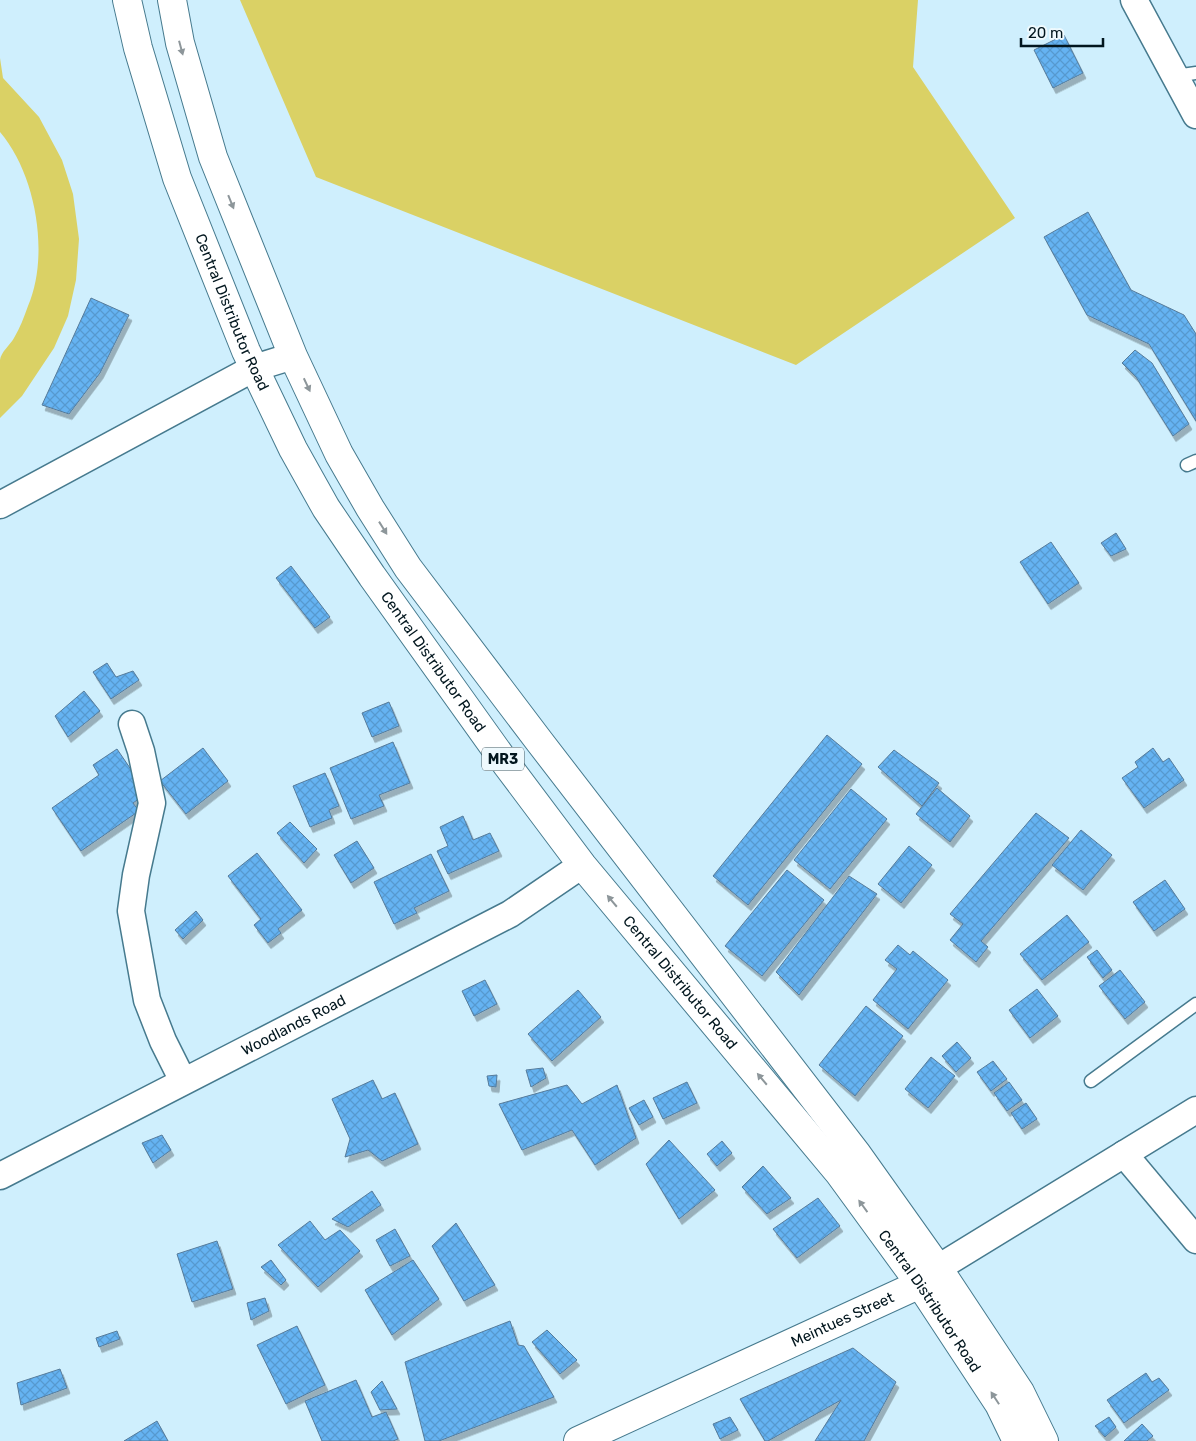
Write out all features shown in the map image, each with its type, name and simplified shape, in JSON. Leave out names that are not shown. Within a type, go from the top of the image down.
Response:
[{"type":"main road","name":"Central Distributor Road","points":[[127,0],[138,48],[177,178],[246,351],[293,449],[326,508],[388,600],[582,865],[839,1173],[929,1276],[1020,1392],[1044,1441]]},
{"type":"main road","name":"Central Distributor Road","points":[[172,0],[180,43],[213,157],[294,356],[339,454],[408,568],[857,1154],[929,1276],[999,1404],[1017,1441]]},
{"type":"main road","name":"Meintues Street","points":[[578,1441],[929,1276]]},
{"type":"street","points":[[1134,0],[1186,74],[1196,115]]},
{"type":"street","points":[[0,505],[254,368],[294,356]]},
{"type":"street","points":[[132,724],[141,751],[152,803],[136,876],[131,911],[147,1000],[163,1042],[183,1081]]},
{"type":"street","name":"Woodlands Road","points":[[0,1176],[510,914],[582,865]]},
{"type":"street","name":"Meintues Street","points":[[929,1276],[1196,1110]]},
{"type":"street","points":[[1124,1154],[1196,1240]]},
{"type":"lane","points":[[1091,1081],[1196,1004]]},
{"type":"shaded area","points":[[240,0],[918,0],[913,67],[1015,218],[796,365],[316,177]]},
{"type":"shaded area","points":[[0,58],[3,78],[39,117],[62,160],[73,194],[79,239],[76,280],[68,316],[54,348],[22,396],[0,418],[0,360],[20,326],[35,286],[38,240],[36,216],[23,170],[0,132]]},
{"type":"building","points":[[1064,35],[1083,73],[1053,88],[1034,50]]},
{"type":"building","points":[[1088,212],[1131,290],[1184,315],[1196,334],[1196,421],[1149,344],[1087,315],[1044,237]]},
{"type":"building","points":[[91,298],[129,315],[100,373],[69,414],[42,405]]},
{"type":"building","points":[[1135,350],[1152,363],[1189,424],[1173,436],[1136,377],[1122,363]]},
{"type":"building","points":[[1116,533],[1126,549],[1111,556],[1101,543]]},
{"type":"building","points":[[1051,542],[1079,583],[1048,604],[1020,562]]},
{"type":"building","points":[[291,566],[330,617],[315,628],[276,578]]},
{"type":"building","points":[[107,663],[116,677],[133,671],[139,680],[111,699],[93,672]]},
{"type":"building","points":[[84,691],[100,711],[68,737],[55,716]]},
{"type":"building","points":[[389,702],[399,726],[372,737],[362,713]]},
{"type":"building","points":[[827,735],[862,764],[748,905],[713,876]]},
{"type":"building","points":[[393,742],[410,783],[379,795],[384,806],[351,819],[330,768]]},
{"type":"building","points":[[203,748],[228,781],[186,814],[160,781]]},
{"type":"building","points":[[1153,748],[1163,762],[1169,758],[1184,780],[1144,808],[1122,778],[1138,767],[1135,762]]},
{"type":"building","points":[[117,749],[147,793],[133,803],[139,811],[81,851],[52,808],[99,775],[93,765]]},
{"type":"building","points":[[894,750],[939,783],[922,806],[878,767]]},
{"type":"building","points":[[325,773],[339,806],[329,810],[332,818],[310,827],[293,786]]},
{"type":"building","points":[[937,788],[970,816],[950,842],[916,814]]},
{"type":"building","points":[[851,789],[887,819],[830,889],[794,860]]},
{"type":"building","points":[[1036,813],[1069,838],[981,941],[988,947],[976,962],[950,940],[963,924],[950,914]]},
{"type":"building","points":[[463,816],[473,840],[490,833],[499,851],[448,874],[437,851],[448,846],[440,827]]},
{"type":"building","points":[[290,822],[317,849],[304,863],[277,833]]},
{"type":"building","points":[[1081,830],[1112,855],[1083,890],[1052,865]]},
{"type":"building","points":[[357,841],[374,868],[351,883],[334,855]]},
{"type":"building","points":[[909,846],[932,865],[901,903],[878,884]]},
{"type":"building","points":[[257,853],[302,910],[278,929],[281,933],[268,943],[254,925],[261,919],[228,876]]},
{"type":"building","points":[[431,854],[449,891],[414,908],[417,913],[394,924],[374,882]]},
{"type":"building","points":[[787,870],[824,900],[762,976],[725,946]]},
{"type":"building","points":[[849,876],[877,894],[799,995],[776,972]]},
{"type":"building","points":[[1165,880],[1185,909],[1154,931],[1133,902]]},
{"type":"building","points":[[196,911],[203,920],[183,939],[175,930]]},
{"type":"building","points":[[1067,915],[1089,942],[1042,980],[1020,954]]},
{"type":"building","points":[[898,945],[910,955],[913,951],[948,980],[908,1029],[873,1000],[897,969],[885,960]]},
{"type":"building","points":[[1097,950],[1112,970],[1103,978],[1087,957]]},
{"type":"building","points":[[1120,970],[1145,1002],[1125,1019],[1099,986]]},
{"type":"building","points":[[485,980],[497,1004],[474,1016],[462,991]]},
{"type":"building","points":[[1037,989],[1058,1016],[1030,1038],[1009,1010]]},
{"type":"building","points":[[578,990],[601,1017],[552,1061],[528,1034]]},
{"type":"building","points":[[866,1006],[903,1036],[855,1096],[819,1065]]},
{"type":"building","points":[[957,1042],[971,1058],[956,1072],[942,1056]]},
{"type":"building","points":[[931,1057],[955,1076],[928,1108],[905,1089]]},
{"type":"building","points":[[993,1061],[1007,1079],[991,1091],[977,1072]]},
{"type":"building","points":[[543,1068],[546,1078],[531,1087],[526,1070]]},
{"type":"building","points":[[497,1075],[496,1087],[489,1086],[487,1076]]},
{"type":"building","points":[[373,1080],[382,1099],[395,1093],[418,1144],[382,1161],[368,1150],[345,1157],[350,1139],[332,1099]]},
{"type":"building","points":[[687,1082],[697,1103],[663,1119],[653,1098]]},
{"type":"building","points":[[1009,1082],[1022,1100],[1007,1111],[994,1093]]},
{"type":"building","points":[[567,1085],[582,1104],[617,1085],[636,1138],[595,1165],[572,1130],[522,1150],[499,1104]]},
{"type":"building","points":[[644,1100],[653,1117],[639,1125],[629,1108]]},
{"type":"building","points":[[1026,1103],[1037,1119],[1022,1129],[1011,1113]]},
{"type":"building","points":[[162,1135],[171,1150],[153,1163],[142,1143]]},
{"type":"building","points":[[669,1140],[715,1190],[679,1219],[646,1164]]},
{"type":"building","points":[[722,1141],[732,1153],[717,1166],[707,1154]]},
{"type":"building","points":[[763,1166],[791,1198],[767,1214],[742,1187]]},
{"type":"building","points":[[372,1191],[381,1205],[348,1227],[332,1219]]},
{"type":"building","points":[[818,1198],[840,1226],[797,1258],[773,1229]]},
{"type":"building","points":[[310,1221],[325,1240],[340,1230],[360,1251],[318,1287],[278,1245]]},
{"type":"building","points":[[456,1223],[495,1285],[464,1301],[432,1246]]},
{"type":"building","points":[[395,1229],[410,1256],[390,1266],[376,1240]]},
{"type":"building","points":[[217,1241],[233,1289],[192,1302],[177,1254]]},
{"type":"building","points":[[271,1260],[286,1280],[281,1285],[261,1267]]},
{"type":"building","points":[[413,1260],[439,1299],[392,1335],[365,1290]]},
{"type":"building","points":[[265,1298],[269,1311],[251,1320],[247,1303]]},
{"type":"building","points":[[510,1321],[518,1345],[524,1346],[554,1397],[439,1441],[425,1441],[405,1362]]},
{"type":"building","points":[[297,1326],[325,1385],[286,1404],[257,1345]]},
{"type":"building","points":[[547,1330],[577,1360],[560,1374],[532,1342]]},
{"type":"building","points":[[117,1331],[120,1339],[99,1347],[96,1338]]},
{"type":"building","points":[[853,1348],[896,1382],[864,1441],[815,1441],[841,1400],[765,1441],[740,1399]]},
{"type":"building","points":[[60,1369],[67,1388],[21,1405],[17,1383]]},
{"type":"building","points":[[1146,1373],[1152,1382],[1159,1378],[1169,1390],[1124,1423],[1107,1400]]},
{"type":"building","points":[[356,1380],[372,1417],[386,1412],[398,1439],[393,1441],[322,1441],[305,1401]]},
{"type":"building","points":[[382,1381],[397,1409],[380,1410],[371,1392]]},
{"type":"building","points":[[730,1417],[738,1430],[720,1439],[713,1424]]},
{"type":"building","points":[[1109,1417],[1116,1427],[1105,1437],[1095,1426]]},
{"type":"building","points":[[157,1421],[168,1441],[124,1441]]},
{"type":"building","points":[[1142,1424],[1153,1436],[1147,1441],[1124,1441]]}]
